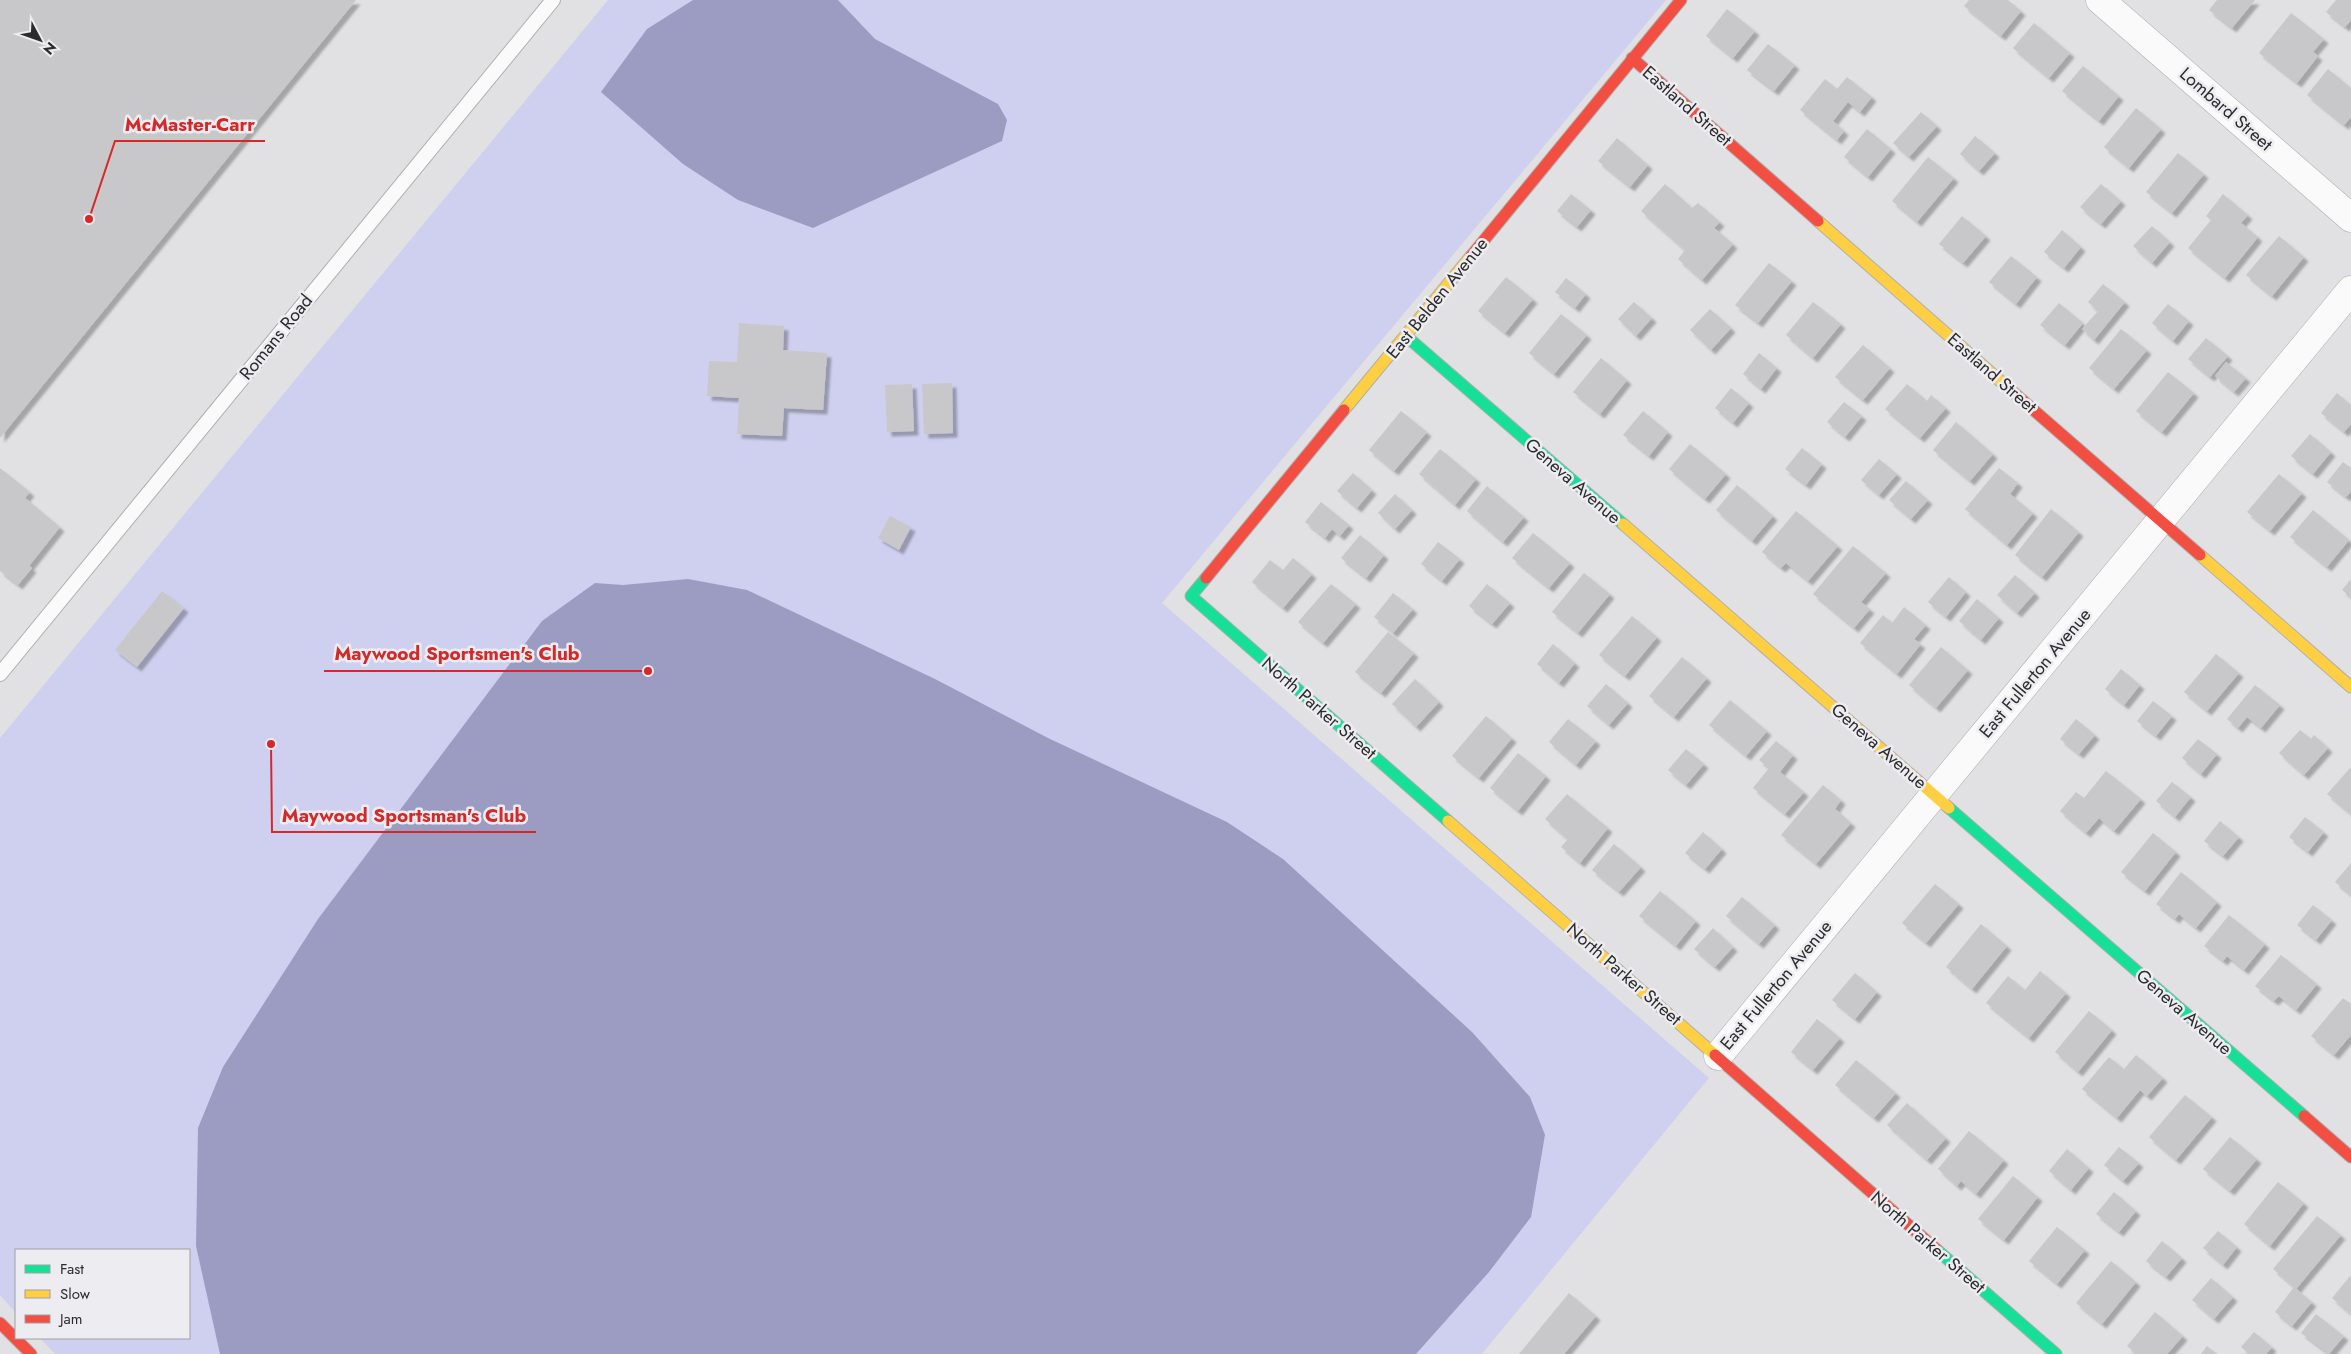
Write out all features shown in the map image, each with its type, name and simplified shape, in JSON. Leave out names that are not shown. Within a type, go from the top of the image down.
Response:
[{"type":"street","name":"East Belden Avenue","points":[[1191,596],[1681,0]]},
{"type":"street","name":"Lombard Street","points":[[2100,0],[2351,218]]},
{"type":"street","name":"Eastland Street","points":[[1632,58],[2351,687]]},
{"type":"street","name":"East Fullerton Avenue","points":[[1718,1056],[2351,290]]},
{"type":"street","name":"Geneva Avenue","points":[[1406,336],[2351,1157]]},
{"type":"street","name":"North Parker Street","points":[[1191,596],[2056,1354]]},
{"type":"street","points":[[0,1323],[15,1338]]},
{"type":"street","points":[[16,1339],[31,1354]]},
{"type":"lane","name":"Romans Road","points":[[0,674],[553,0]]},
{"type":"shaded area","points":[[608,0],[1666,0],[1162,603],[1709,1078],[1482,1354],[55,1354],[41,1339],[190,1339],[190,1249],[15,1249],[15,1312],[0,1295],[0,738]]},
{"type":"shaded area","points":[[693,0],[838,0],[875,39],[998,104],[1007,120],[1002,141],[813,228],[738,200],[683,164],[601,92],[647,29]]},
{"type":"shaded area","points":[[688,579],[747,590],[935,679],[1048,738],[1227,822],[1283,859],[1472,1032],[1530,1097],[1545,1135],[1531,1217],[1489,1272],[1416,1354],[220,1354],[196,1246],[198,1128],[223,1067],[318,919],[542,621],[595,583],[623,585]]},
{"type":"building","points":[[0,0],[356,0],[0,438]]},
{"type":"building","points":[[1969,0],[2008,0],[2021,11],[2001,36],[1964,6]]},
{"type":"building","points":[[2217,0],[2255,0],[2232,28],[2209,10]]},
{"type":"building","points":[[2336,0],[2351,0],[2351,20],[2345,27],[2326,12]]},
{"type":"building","points":[[1727,9],[1755,31],[1733,58],[1706,36]]},
{"type":"building","points":[[2291,13],[2324,39],[2313,52],[2318,56],[2297,83],[2259,53]]},
{"type":"building","points":[[2034,23],[2070,53],[2049,78],[2013,48]]},
{"type":"building","points":[[1768,44],[1795,65],[1774,91],[1747,70]]},
{"type":"building","points":[[2083,66],[2119,96],[2099,121],[2062,91]]},
{"type":"building","points":[[2328,69],[2351,88],[2351,117],[2344,125],[2307,95]]},
{"type":"building","points":[[1847,77],[1872,97],[1860,112],[1848,102],[1833,121],[1844,131],[1837,140],[1800,110],[1825,79],[1837,89]]},
{"type":"building","points":[[2136,108],[2161,129],[2129,168],[2104,147]]},
{"type":"building","points":[[1921,112],[1937,126],[1909,157],[1893,143]]},
{"type":"building","points":[[1867,129],[1891,149],[1868,177],[1844,157]]},
{"type":"building","points":[[1975,136],[1995,153],[1979,171],[1960,154]]},
{"type":"building","points":[[1617,138],[1648,165],[1630,187],[1598,161]]},
{"type":"building","points":[[2178,153],[2204,174],[2172,213],[2146,192]]},
{"type":"building","points":[[1928,157],[1954,178],[1917,222],[1892,201]]},
{"type":"building","points":[[1665,184],[1692,208],[1698,203],[1720,222],[1714,228],[1733,244],[1702,280],[1678,259],[1685,250],[1641,211]]},
{"type":"building","points":[[2101,184],[2121,201],[2101,224],[2080,207]]},
{"type":"building","points":[[1571,194],[1591,210],[1577,227],[1557,211]]},
{"type":"building","points":[[2223,194],[2248,215],[2241,223],[2258,237],[2225,278],[2188,248],[2211,220],[2206,216]]},
{"type":"building","points":[[1962,216],[1986,236],[1963,263],[1939,244]]},
{"type":"building","points":[[2152,226],[2170,242],[2152,263],[2133,246]]},
{"type":"building","points":[[2062,230],[2081,247],[2064,268],[2044,252]]},
{"type":"building","points":[[2279,236],[2304,257],[2272,296],[2246,275]]},
{"type":"building","points":[[2011,256],[2037,277],[2016,304],[1989,282]]},
{"type":"building","points":[[1769,263],[1792,281],[1758,323],[1735,305]]},
{"type":"building","points":[[1506,277],[1533,299],[1505,333],[1478,311]]},
{"type":"building","points":[[1566,278],[1586,294],[1575,308],[1555,292]]},
{"type":"building","points":[[2103,284],[2125,302],[2094,340],[2082,329],[2098,311],[2088,302]]},
{"type":"building","points":[[1634,302],[1652,318],[1636,336],[1618,319]]},
{"type":"building","points":[[1813,302],[1841,324],[1813,358],[1786,335]]},
{"type":"building","points":[[2059,303],[2083,323],[2065,345],[2040,325]]},
{"type":"building","points":[[2168,304],[2189,321],[2173,341],[2152,323]]},
{"type":"building","points":[[1710,309],[1731,328],[1711,350],[1690,330]]},
{"type":"building","points":[[1561,314],[1587,335],[1554,374],[1529,353]]},
{"type":"building","points":[[739,323],[784,326],[783,350],[827,353],[823,410],[784,408],[782,436],[737,434],[739,398],[707,396],[709,361],[737,362]]},
{"type":"building","points":[[2121,329],[2147,350],[2114,389],[2089,368]]},
{"type":"building","points":[[2206,338],[2228,356],[2210,377],[2188,359]]},
{"type":"building","points":[[1863,345],[1890,368],[1863,400],[1835,377]]},
{"type":"building","points":[[1759,353],[1777,368],[1761,389],[1743,374]]},
{"type":"building","points":[[1601,358],[1627,380],[1600,414],[1573,392]]},
{"type":"building","points":[[2226,362],[2246,378],[2234,392],[2215,376]]},
{"type":"building","points":[[2168,372],[2194,393],[2162,432],[2136,411]]},
{"type":"building","points":[[952,383],[953,433],[924,434],[922,384]]},
{"type":"building","points":[[912,384],[914,431],[887,432],[885,385]]},
{"type":"building","points":[[1907,384],[1927,401],[1931,395],[1946,408],[1920,438],[1885,409]]},
{"type":"building","points":[[1731,388],[1749,403],[1733,423],[1715,408]]},
{"type":"building","points":[[2337,393],[2351,405],[2351,424],[2344,432],[2321,413]]},
{"type":"building","points":[[1844,402],[1862,416],[1845,437],[1827,422]]},
{"type":"building","points":[[1401,411],[1427,432],[1394,471],[1369,450]]},
{"type":"building","points":[[1643,411],[1668,432],[1649,456],[1623,435]]},
{"type":"building","points":[[1956,422],[1993,454],[1970,481],[1933,450]]},
{"type":"building","points":[[2310,434],[2331,452],[2313,474],[2291,456]]},
{"type":"building","points":[[1690,444],[1726,474],[1705,499],[1669,469]]},
{"type":"building","points":[[1802,448],[1822,464],[1806,485],[1785,469]]},
{"type":"building","points":[[1440,449],[1476,479],[1455,505],[1419,474]]},
{"type":"building","points":[[1879,459],[1897,474],[1879,495],[1861,480]]},
{"type":"building","points":[[2343,462],[2351,468],[2351,491],[2346,497],[2327,482]]},
{"type":"building","points":[[0,468],[30,492],[25,498],[60,527],[29,566],[32,568],[18,585],[0,571]]},
{"type":"building","points":[[1999,468],[2018,483],[2010,494],[2033,513],[2007,545],[1965,509]]},
{"type":"building","points":[[1353,473],[1372,490],[1357,508],[1337,491]]},
{"type":"building","points":[[2279,474],[2302,493],[2270,531],[2247,512]]},
{"type":"building","points":[[1906,481],[1928,500],[1911,519],[1889,500]]},
{"type":"building","points":[[1737,485],[1773,516],[1752,541],[1716,510]]},
{"type":"building","points":[[1487,486],[1524,517],[1503,542],[1467,511]]},
{"type":"building","points":[[1395,494],[1412,510],[1395,529],[1378,513]]},
{"type":"building","points":[[1321,502],[1349,525],[1340,536],[1332,529],[1325,538],[1305,522]]},
{"type":"building","points":[[2051,509],[2079,532],[2042,577],[2015,555]]},
{"type":"building","points":[[2313,510],[2349,540],[2327,567],[2290,537]]},
{"type":"building","points":[[1796,511],[1838,546],[1808,581],[1786,563],[1781,568],[1762,552]]},
{"type":"building","points":[[890,516],[911,527],[899,550],[878,538]]},
{"type":"building","points":[[1533,533],[1570,563],[1549,588],[1512,558]]},
{"type":"building","points":[[1360,535],[1384,555],[1366,578],[1341,558]]},
{"type":"building","points":[[1438,542],[1460,559],[1442,581],[1421,564]]},
{"type":"building","points":[[1853,546],[1886,573],[1861,602],[1870,609],[1854,628],[1813,594]]},
{"type":"building","points":[[1293,558],[1312,574],[1283,608],[1252,582],[1270,560],[1283,570]]},
{"type":"building","points":[[1584,573],[1610,594],[1578,633],[1552,612]]},
{"type":"building","points":[[2015,575],[2035,593],[2017,613],[1997,595]]},
{"type":"building","points":[[1949,577],[1966,592],[1946,617],[1928,602]]},
{"type":"building","points":[[2351,579],[2351,597],[2342,590]]},
{"type":"building","points":[[1331,584],[1356,604],[1323,643],[1298,622]]},
{"type":"building","points":[[1487,584],[1510,603],[1492,624],[1469,606]]},
{"type":"building","points":[[162,591],[184,608],[137,667],[115,650]]},
{"type":"building","points":[[1393,593],[1413,609],[1393,633],[1374,617]]},
{"type":"building","points":[[1977,599],[1999,618],[1981,640],[1959,621]]},
{"type":"building","points":[[1904,607],[1926,625],[1914,639],[1921,644],[1897,674],[1860,643],[1883,615],[1892,623]]},
{"type":"building","points":[[1632,616],[1657,637],[1625,676],[1599,655]]},
{"type":"building","points":[[1388,632],[1414,653],[1381,693],[1355,672]]},
{"type":"building","points":[[1553,644],[1575,663],[1559,683],[1537,664]]},
{"type":"building","points":[[1941,647],[1968,670],[1936,708],[1909,685]]},
{"type":"building","points":[[2216,654],[2239,673],[2207,711],[2184,692]]},
{"type":"building","points":[[1682,657],[1707,678],[1674,717],[1649,696]]},
{"type":"building","points":[[2121,669],[2140,685],[2124,705],[2105,689]]},
{"type":"building","points":[[1415,679],[1439,702],[1416,727],[1392,704]]},
{"type":"building","points":[[1606,684],[1628,703],[1609,725],[1587,706]]},
{"type":"building","points":[[2255,685],[2280,705],[2261,728],[2247,717],[2238,728],[2227,719]]},
{"type":"building","points":[[1730,700],[1767,731],[1746,756],[1709,725]]},
{"type":"building","points":[[2153,701],[2172,716],[2156,736],[2137,721]]},
{"type":"building","points":[[1486,716],[1512,738],[1479,778],[1452,756]]},
{"type":"building","points":[[1568,719],[1596,741],[1576,765],[1549,742]]},
{"type":"building","points":[[2076,719],[2095,735],[2079,754],[2060,739]]},
{"type":"building","points":[[2300,730],[2311,739],[2314,735],[2328,748],[2304,775],[2279,753]]},
{"type":"building","points":[[2198,739],[2217,754],[2201,774],[2182,758]]},
{"type":"building","points":[[1776,741],[1793,755],[1780,772],[1804,792],[1785,814],[1753,788],[1769,768],[1759,760]]},
{"type":"building","points":[[1686,749],[1704,764],[1686,785],[1668,770]]},
{"type":"building","points":[[1518,753],[1546,776],[1518,811],[1490,788]]},
{"type":"building","points":[[2351,769],[2351,814],[2327,794]]},
{"type":"building","points":[[2106,771],[2141,799],[2114,831],[2099,818],[2086,833],[2060,811],[2076,792],[2084,798]]},
{"type":"building","points":[[2172,782],[2191,797],[2175,817],[2156,801]]},
{"type":"building","points":[[1823,785],[1841,800],[1835,809],[1851,823],[1816,864],[1781,835]]},
{"type":"building","points":[[1567,794],[1608,828],[1580,863],[1561,847],[1568,839],[1545,819]]},
{"type":"building","points":[[2305,817],[2324,832],[2308,852],[2289,837]]},
{"type":"building","points":[[2220,821],[2239,837],[2223,856],[2204,841]]},
{"type":"building","points":[[1703,832],[1722,849],[1705,869],[1685,853]]},
{"type":"building","points":[[2153,833],[2176,852],[2145,891],[2121,872]]},
{"type":"building","points":[[1614,844],[1641,867],[1619,892],[1592,870]]},
{"type":"building","points":[[2351,863],[2351,895],[2335,882]]},
{"type":"building","points":[[2181,872],[2217,902],[2196,928],[2179,914],[2175,919],[2156,904]]},
{"type":"building","points":[[1935,884],[1959,904],[1926,943],[1902,923]]},
{"type":"building","points":[[1660,891],[1696,921],[1676,946],[1639,916]]},
{"type":"building","points":[[1742,897],[1775,925],[1759,944],[1726,916]]},
{"type":"building","points":[[2313,905],[2332,920],[2316,940],[2297,925]]},
{"type":"building","points":[[2229,915],[2265,944],[2244,970],[2227,956],[2223,961],[2204,946]]},
{"type":"building","points":[[1981,924],[2007,946],[1972,989],[1946,967]]},
{"type":"building","points":[[1713,928],[1733,947],[1715,967],[1694,949]]},
{"type":"building","points":[[2281,955],[2317,984],[2296,1010],[2279,996],[2274,1001],[2255,986]]},
{"type":"building","points":[[2040,971],[2066,993],[2029,1038],[1986,1003],[2008,976],[2025,990]]},
{"type":"building","points":[[1855,973],[1877,992],[1855,1019],[1832,1000]]},
{"type":"building","points":[[2343,998],[2351,1004],[2351,1035],[2334,1055],[2311,1036]]},
{"type":"building","points":[[2089,1011],[2112,1030],[2078,1072],[2055,1052]]},
{"type":"building","points":[[1817,1019],[1840,1038],[1813,1070],[1791,1052]]},
{"type":"building","points":[[2136,1055],[2163,1078],[2147,1096],[2140,1090],[2117,1118],[2082,1089],[2109,1057],[2124,1069]]},
{"type":"building","points":[[1856,1060],[1896,1093],[1874,1118],[1835,1085]]},
{"type":"building","points":[[2185,1095],[2212,1117],[2176,1160],[2149,1137]]},
{"type":"building","points":[[1907,1103],[1946,1138],[1927,1160],[1887,1125]]},
{"type":"building","points":[[1969,1131],[2004,1160],[1976,1194],[1961,1181],[1957,1186],[1938,1169]]},
{"type":"building","points":[[2230,1137],[2257,1159],[2230,1191],[2203,1169]]},
{"type":"building","points":[[2119,1147],[2139,1163],[2123,1181],[2104,1165]]},
{"type":"building","points":[[2067,1149],[2089,1168],[2071,1190],[2049,1171]]},
{"type":"building","points":[[2013,1176],[2038,1197],[2004,1240],[1978,1219]]},
{"type":"building","points":[[2278,1182],[2304,1203],[2270,1246],[2244,1224]]},
{"type":"building","points":[[2114,1192],[2136,1211],[2119,1232],[2096,1214]]},
{"type":"building","points":[[2317,1216],[2341,1235],[2296,1289],[2312,1302],[2292,1326],[2275,1312],[2294,1287],[2273,1269]]},
{"type":"building","points":[[2057,1227],[2085,1250],[2057,1284],[2029,1261]]},
{"type":"building","points":[[2218,1231],[2237,1247],[2223,1265],[2203,1248]]},
{"type":"building","points":[[2162,1241],[2182,1258],[2166,1277],[2146,1261]]},
{"type":"building","points":[[2111,1261],[2136,1282],[2102,1324],[2076,1303]]},
{"type":"building","points":[[2351,1275],[2351,1314],[2332,1298]]},
{"type":"building","points":[[2211,1278],[2233,1297],[2214,1319],[2192,1300]]},
{"type":"building","points":[[1569,1293],[1596,1316],[1564,1354],[1519,1354]]},
{"type":"building","points":[[2155,1312],[2183,1336],[2167,1354],[2137,1354],[2127,1346]]},
{"type":"building","points":[[2316,1314],[2344,1336],[2329,1354],[2301,1333]]},
{"type":"building","points":[[2254,1332],[2272,1347],[2266,1354],[2249,1354],[2241,1347]]},
{"type":"building","points":[[2207,1346],[2217,1354],[2201,1354]]},
{"type":"traffic: fast","points":[[1406,336],[1623,524]]},
{"type":"traffic: fast","points":[[1206,578],[1191,596],[1448,821]]},
{"type":"traffic: fast","points":[[1949,808],[2304,1116]]},
{"type":"traffic: fast","points":[[1937,1250],[2056,1354]]},
{"type":"traffic: slow","points":[[1818,221],[2006,386]]},
{"type":"traffic: slow","points":[[1344,410],[1471,256]]},
{"type":"traffic: slow","points":[[1623,524],[1949,808]]},
{"type":"traffic: slow","points":[[2200,555],[2351,687]]},
{"type":"traffic: slow","points":[[1448,821],[1715,1055]]},
{"type":"traffic: jam","points":[[1471,256],[1681,0]]},
{"type":"traffic: jam","points":[[1632,58],[1818,221]]},
{"type":"traffic: jam","points":[[2006,386],[2200,555]]},
{"type":"traffic: jam","points":[[1206,578],[1344,410]]},
{"type":"traffic: jam","points":[[1715,1055],[1937,1250]]},
{"type":"traffic: jam","points":[[2304,1116],[2351,1157]]},
{"type":"traffic: jam","points":[[0,1323],[15,1338]]},
{"type":"traffic: jam","points":[[16,1339],[31,1354]]},
{"type":"place","name":"McMaster-Carr","points":[[89,219]]},
{"type":"place","name":"Maywood Sportsmen's Club","points":[[648,671]]},
{"type":"place","name":"Maywood Sportsman's Club","points":[[271,744]]}]
